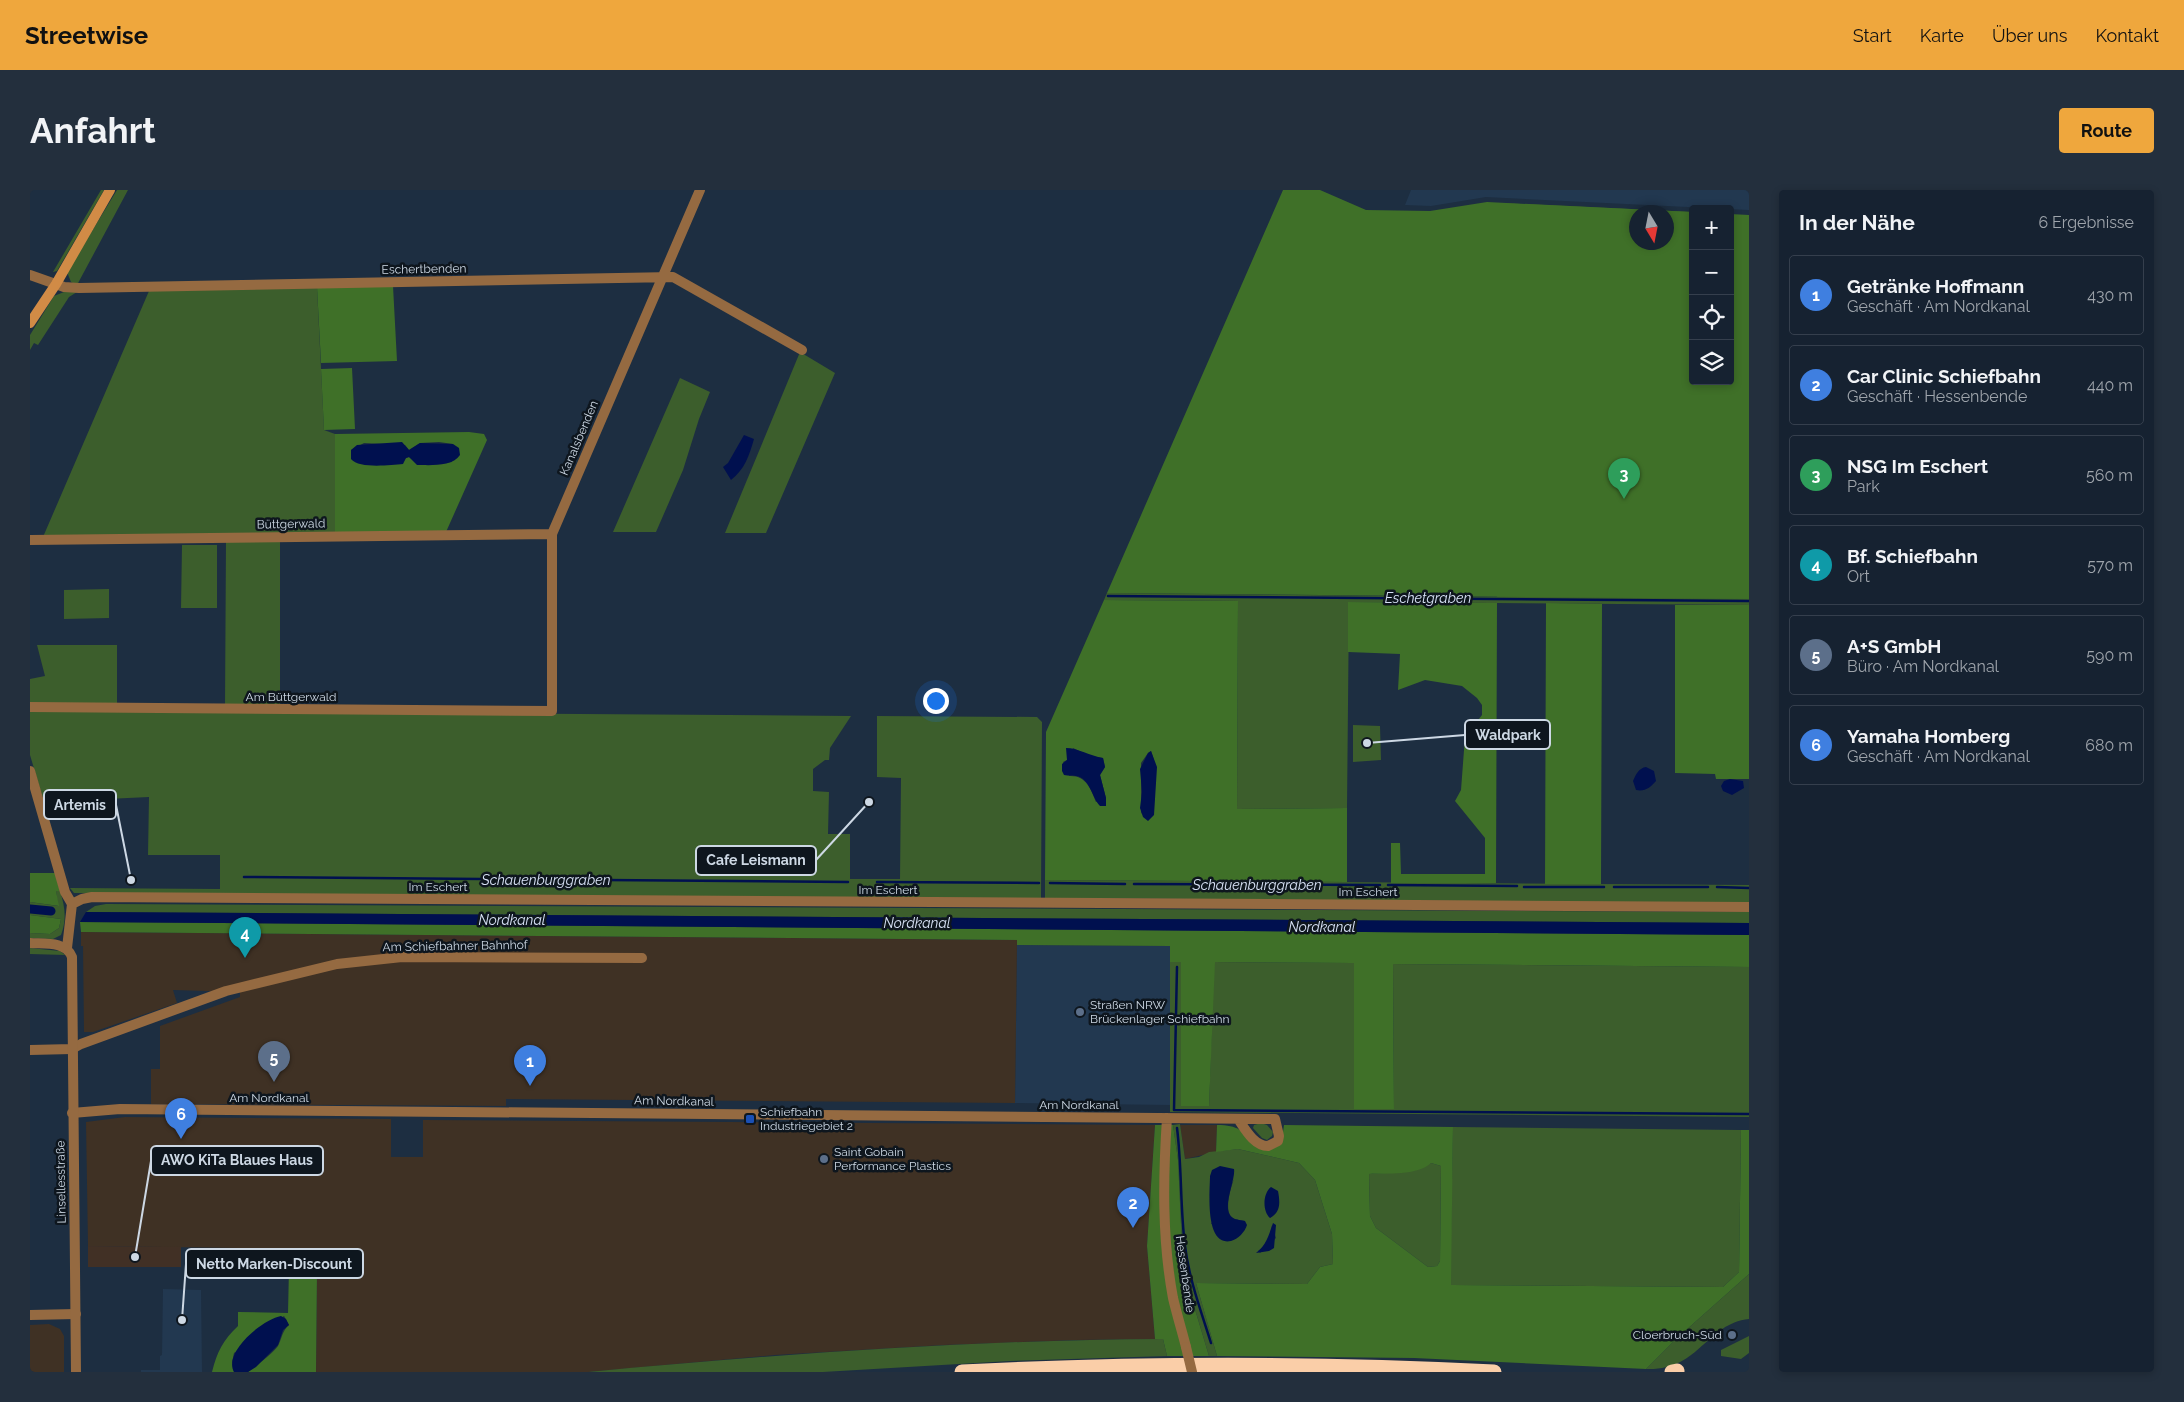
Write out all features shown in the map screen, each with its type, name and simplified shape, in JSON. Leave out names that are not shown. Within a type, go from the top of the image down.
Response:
[{"type":"highway","points":[[962,1372],[1092,1367],[1259,1365],[1386,1367],[1494,1372]]},
{"type":"main road","points":[[30,323],[56,284],[110,190]]},
{"type":"street","name":"Kanalsbenden","points":[[552,711],[552,534],[700,190]]},
{"type":"street","name":"Eschertbenden","points":[[30,275],[64,287],[79,288],[673,277],[802,350]]},
{"type":"street","name":"Büttgerwald","points":[[30,540],[552,534]]},
{"type":"street","name":"Am Büttgerwald","points":[[30,708],[552,711]]},
{"type":"street","points":[[30,771],[65,892],[72,904],[67,948],[60,945],[30,943]]},
{"type":"street","name":"Im Eschert","points":[[72,904],[92,897],[119,897],[1749,907]]},
{"type":"street","name":"Linsellesstraße","points":[[67,948],[72,957],[72,1113],[76,1372]]},
{"type":"street","name":"Am Schiefbahner Bahnhof","points":[[72,1050],[81,1044],[226,991],[337,964],[402,958],[642,958]]},
{"type":"street","points":[[30,1050],[72,1050]]},
{"type":"street","name":"Am Nordkanal","points":[[72,1113],[120,1109],[1275,1119],[1279,1136],[1278,1141],[1268,1146],[1263,1146],[1254,1139],[1238,1119]]},
{"type":"street","name":"Hessenbende","points":[[1167,1118],[1164,1176],[1167,1250],[1173,1298],[1192,1372]]},
{"type":"street","points":[[30,1315],[76,1314]]},
{"type":"shaded area","points":[[1411,190],[1749,190],[1749,210],[1734,209],[1734,205],[1689,205],[1689,207],[1486,197],[1431,206],[1405,205]]},
{"type":"shaded area","points":[[81,932],[1017,940],[1015,1103],[506,1099],[506,1106],[151,1104],[151,1069],[160,1069],[160,1026],[240,997],[240,992],[173,990],[177,1003],[93,1032],[84,1032],[83,946],[81,946]]},
{"type":"shaded area","points":[[1017,945],[1170,946],[1170,1105],[1015,1103]]},
{"type":"shaded area","points":[[125,1117],[391,1119],[391,1157],[423,1157],[423,1120],[1155,1125],[1147,1246],[1155,1339],[944,1345],[775,1355],[588,1372],[316,1372],[317,1272],[312,1269],[312,1249],[88,1246],[86,1122]]},
{"type":"shaded area","points":[[1180,1125],[1217,1125],[1216,1152],[1185,1159]]},
{"type":"shaded area","points":[[88,1246],[181,1247],[181,1267],[88,1267]]},
{"type":"shaded area","points":[[163,1289],[201,1290],[202,1372],[141,1372],[141,1370],[160,1370]]},
{"type":"shaded area","points":[[49,1324],[60,1329],[64,1336],[64,1372],[30,1372],[30,1325]]},
{"type":"green space","points":[[101,190],[104,190],[57,271],[53,272]]},
{"type":"green space","points":[[117,190],[128,190],[77,285],[71,282],[67,272]]},
{"type":"green space","points":[[1283,190],[1320,190],[1366,210],[1430,211],[1487,202],[1629,209],[1629,250],[1674,250],[1674,211],[1689,212],[1689,385],[1734,385],[1734,214],[1749,215],[1749,599],[1107,593]]},
{"type":"green space","points":[[1502,203],[1629,209],[1629,250],[1674,250],[1674,211],[1689,212],[1689,385],[1734,385],[1734,346],[1749,215],[1749,605],[1349,602],[1347,808],[1237,809],[1238,601],[1104,600],[1107,593],[1497,597]]},
{"type":"green space","points":[[393,286],[397,361],[321,363],[317,287]]},
{"type":"green space","points":[[317,287],[324,430],[335,434],[335,534],[43,537],[149,291]]},
{"type":"green space","points":[[64,292],[77,292],[69,297],[38,345],[34,343],[30,350],[30,335],[54,296]]},
{"type":"green space","points":[[800,352],[835,373],[766,533],[725,533]]},
{"type":"green space","points":[[352,368],[355,429],[324,430],[321,369]]},
{"type":"green space","points":[[680,378],[710,392],[699,419],[683,470],[656,532],[613,532]]},
{"type":"green space","points":[[469,432],[484,434],[487,440],[446,532],[335,534],[335,434]],"holes":[[[439,442],[453,444],[452,462],[421,465],[409,457],[389,465],[351,459],[351,450],[364,443],[405,445],[409,450],[420,443]]]},
{"type":"green space","points":[[280,539],[280,706],[225,706],[226,540]]},
{"type":"green space","points":[[182,545],[217,545],[217,608],[181,608]]},
{"type":"green space","points":[[109,589],[109,618],[64,619],[64,590]]},
{"type":"green space","points":[[1104,600],[1238,601],[1237,809],[1347,808],[1347,882],[1045,880],[1046,732]],"holes":[[[1073,748],[1090,756],[1103,758],[1105,767],[1100,775],[1106,798],[1096,802],[1084,780],[1075,776],[1069,776],[1063,762],[1067,760]],[[1151,751],[1156,777],[1155,784],[1141,814],[1141,763]]]},
{"type":"green space","points":[[1348,602],[1497,603],[1496,883],[1391,883],[1391,843],[1400,843],[1401,874],[1485,874],[1485,838],[1455,801],[1461,790],[1465,737],[1482,715],[1482,705],[1477,698],[1462,686],[1425,680],[1398,690],[1400,654],[1348,652]]},
{"type":"green space","points":[[1546,603],[1602,604],[1601,884],[1545,884]]},
{"type":"green space","points":[[1675,605],[1749,605],[1749,779],[1716,779],[1715,774],[1675,773]]},
{"type":"green space","points":[[37,645],[117,645],[117,705],[30,705],[30,679],[45,676]]},
{"type":"green space","points":[[30,710],[851,716],[830,748],[829,760],[825,760],[813,769],[813,791],[829,792],[828,834],[850,834],[850,879],[900,879],[901,778],[877,777],[877,716],[1037,717],[1042,722],[1041,899],[74,893],[70,888],[220,889],[220,855],[148,855],[149,797],[44,802],[30,755]]},
{"type":"green space","points":[[1353,725],[1380,726],[1381,760],[1353,762]]},
{"type":"green space","points":[[30,873],[55,873],[60,891],[56,891],[59,906],[30,902]]},
{"type":"green space","points":[[1045,880],[1749,885],[1749,903],[1045,898]]},
{"type":"green space","points":[[56,891],[60,891],[64,908],[65,918],[61,935],[53,939],[30,938],[30,933],[50,934],[59,928],[61,919],[30,915],[30,902],[58,906]]},
{"type":"green space","points":[[106,904],[1749,912],[1749,923],[86,912],[95,906]]},
{"type":"green space","points":[[30,915],[61,919],[59,928],[50,934],[30,933]]},
{"type":"green space","points":[[80,922],[1749,935],[1749,967],[1393,964],[1394,1109],[1354,1109],[1354,963],[1215,962],[1209,1106],[1181,1106],[1181,962],[1170,962],[1170,946],[1017,945],[1017,940],[81,932]]},
{"type":"green space","points":[[30,948],[60,951],[65,955],[30,954]]},
{"type":"green space","points":[[1170,962],[1181,962],[1181,1106],[1209,1106],[1214,962],[1354,963],[1354,1109],[1394,1109],[1393,964],[1749,967],[1749,1117],[1170,1112]]},
{"type":"green space","points":[[1261,1123],[1267,1125],[1273,1132],[1272,1136],[1267,1140],[1262,1138],[1253,1128],[1254,1125]]},
{"type":"green space","points":[[1180,1124],[1185,1159],[1199,1157],[1209,1152],[1238,1149],[1299,1163],[1315,1180],[1332,1234],[1333,1264],[1320,1267],[1307,1284],[1196,1283],[1217,1356],[1209,1356],[1188,1286],[1182,1246],[1178,1160],[1173,1125]],"holes":[[[1234,1179],[1228,1205],[1230,1215],[1233,1218],[1245,1221],[1211,1224]],[[1272,1225],[1276,1238],[1260,1253],[1258,1251],[1266,1243]]]},
{"type":"green space","points":[[1155,1125],[1173,1125],[1178,1160],[1182,1246],[1188,1286],[1209,1356],[1167,1356],[1163,1339],[1155,1339],[1147,1246]]},
{"type":"green space","points":[[1217,1125],[1230,1126],[1240,1130],[1256,1145],[1282,1139],[1284,1125],[1453,1127],[1451,1285],[1723,1287],[1739,1272],[1741,1130],[1749,1130],[1749,1274],[1676,1339],[1646,1369],[1414,1358],[1217,1356],[1196,1283],[1307,1284],[1320,1267],[1333,1264],[1332,1234],[1315,1180],[1299,1163],[1238,1149],[1216,1152]],"holes":[[[1431,1163],[1441,1166],[1440,1261],[1437,1266],[1428,1267],[1376,1228],[1370,1216],[1369,1174],[1410,1172]]]},
{"type":"green space","points":[[1453,1127],[1741,1130],[1739,1272],[1723,1287],[1450,1285]]},
{"type":"green space","points":[[1431,1163],[1441,1166],[1440,1261],[1437,1266],[1428,1267],[1376,1228],[1370,1216],[1369,1174],[1404,1172]]},
{"type":"green space","points":[[289,1268],[312,1269],[317,1272],[316,1372],[248,1372],[278,1346],[283,1332],[289,1325],[284,1316],[234,1353],[232,1362],[234,1372],[212,1372],[221,1347],[238,1326],[238,1312],[288,1313]]},
{"type":"green space","points":[[1749,1274],[1749,1319],[1722,1329],[1679,1363],[1664,1368],[1646,1369],[1676,1339]]},
{"type":"green space","points":[[1749,1336],[1749,1353],[1741,1359],[1721,1356],[1721,1350]]},
{"type":"green space","points":[[1163,1339],[1167,1356],[1010,1361],[823,1372],[588,1372],[731,1359],[875,1349],[1019,1342]]},
{"type":"water","points":[[744,435],[754,439],[746,462],[731,480],[723,467],[728,463]]},
{"type":"water","points":[[402,442],[409,450],[420,443],[453,444],[459,448],[460,455],[452,462],[434,465],[417,465],[409,457],[406,458],[403,464],[383,465],[361,464],[351,459],[351,450],[357,445]]},
{"type":"water","points":[[1066,748],[1103,758],[1105,767],[1100,775],[1106,798],[1106,806],[1100,806],[1085,780],[1075,776],[1064,775],[1062,764],[1067,760]]},
{"type":"water","points":[[1151,751],[1157,767],[1154,815],[1148,821],[1143,817],[1140,808],[1142,792],[1140,769],[1148,753]]},
{"type":"water","points":[[1646,767],[1654,771],[1656,781],[1648,789],[1636,790],[1633,781],[1640,770]]},
{"type":"water","points":[[1730,779],[1743,781],[1744,788],[1732,795],[1723,791],[1721,786],[1724,781]]},
{"type":"water","points":[[86,912],[1749,923],[1749,935],[80,922]]},
{"type":"water","points":[[1220,1166],[1234,1169],[1228,1202],[1229,1214],[1233,1218],[1245,1221],[1247,1225],[1241,1235],[1231,1241],[1222,1241],[1216,1235],[1210,1216],[1210,1176],[1212,1170]]},
{"type":"water","points":[[1271,1187],[1278,1191],[1279,1203],[1278,1210],[1270,1218],[1267,1215],[1264,1202],[1266,1193]]},
{"type":"water","points":[[1273,1223],[1276,1225],[1274,1248],[1269,1251],[1256,1253],[1265,1243]]},
{"type":"water","points":[[281,1316],[286,1319],[289,1325],[283,1330],[278,1345],[256,1367],[248,1372],[234,1372],[232,1364],[239,1346],[255,1330],[273,1318]]},
{"type":"waterway","name":"Eschetgraben","points":[[1108,596],[1749,601]]},
{"type":"waterway","name":"Schauenburggraben","points":[[244,877],[848,882]]},
{"type":"waterway","name":"Schauenburggraben","points":[[877,882],[1039,883]]},
{"type":"waterway","name":"Schauenburggraben","points":[[1050,883],[1125,884]]},
{"type":"waterway","name":"Schauenburggraben","points":[[1134,884],[1380,885]]},
{"type":"waterway","name":"Schauenburggraben","points":[[1388,885],[1517,886]]},
{"type":"waterway","name":"Schauenburggraben","points":[[1524,887],[1604,887]]},
{"type":"waterway","name":"Schauenburggraben","points":[[1614,887],[1708,887]]},
{"type":"waterway","name":"Schauenburggraben","points":[[1717,887],[1749,888]]},
{"type":"waterway","name":"Nordkanal","points":[[30,909],[51,911]]},
{"type":"waterway","points":[[1177,967],[1174,1110],[1749,1114]]},
{"type":"waterway","points":[[1177,1128],[1183,1231],[1189,1271],[1211,1343]]},
{"type":"place","name":"NSG Im Eschert","points":[[1624,499]]},
{"type":"place","name":"Waldpark","points":[[1367,743]]},
{"type":"place","name":"Cafe Leismann","points":[[869,802]]},
{"type":"place","name":"Artemis","points":[[131,880]]},
{"type":"place","name":"Bf. Schiefbahn","points":[[245,958]]},
{"type":"place","name":"Straßen NRW Brückenlager Schiefbahn","points":[[1080,1012]]},
{"type":"place","name":"A+S GmbH","points":[[274,1082]]},
{"type":"place","name":"Getränke Hoffmann","points":[[530,1086]]},
{"type":"place","name":"Schiefbahn Industriegebiet 2","points":[[750,1119]]},
{"type":"place","name":"Yamaha Homberg","points":[[181,1139]]},
{"type":"place","name":"Saint Gobain Performance Plastics","points":[[824,1159]]},
{"type":"place","name":"Car Clinic Schiefbahn","points":[[1133,1228]]},
{"type":"place","name":"AWO KiTa Blaues Haus","points":[[135,1257]]},
{"type":"place","name":"Netto Marken-Discount","points":[[182,1320]]},
{"type":"place","name":"Cloerbruch-Süd","points":[[1732,1335]]}]
